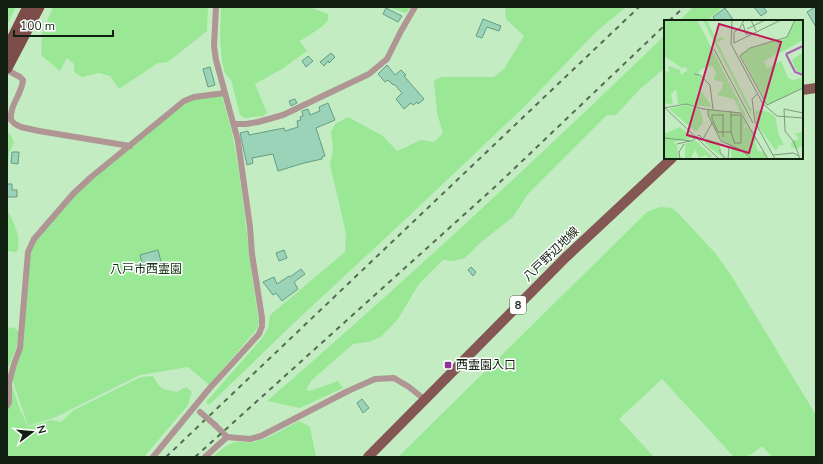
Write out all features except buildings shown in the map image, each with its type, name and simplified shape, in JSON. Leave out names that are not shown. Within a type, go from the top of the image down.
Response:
[{"type":"highway","points":[[7,49],[28,7]]},
{"type":"highway","points":[[7,69],[39,7]]},
{"type":"main road","points":[[803,90],[816,88]]},
{"type":"main road","name":"八戸野辺地線","points":[[368,457],[565,258],[671,159]]},
{"type":"street","points":[[152,457],[258,334],[262,326],[261,306],[252,254],[249,219],[238,141],[216,60],[214,46],[216,7]]},
{"type":"street","points":[[234,124],[258,122],[283,115],[369,74],[387,59],[415,7]]},
{"type":"street","points":[[7,69],[23,80],[23,86],[10,114],[11,120],[15,124],[39,131],[130,146]]},
{"type":"street","points":[[7,406],[9,402],[9,383],[20,348],[26,272],[30,247],[49,220],[73,194],[90,178],[184,101],[194,97],[225,93]]},
{"type":"street","points":[[195,407],[227,437],[250,439],[261,436],[348,391],[375,379],[394,378],[410,387],[424,399]]},
{"type":"street","points":[[205,457],[227,437]]},
{"type":"green space","points":[[7,7],[16,7],[7,25]]},
{"type":"green space","points":[[53,7],[208,7],[207,31],[168,62],[158,63],[119,89],[110,76],[99,73],[82,77],[74,72],[74,64],[67,58],[60,71],[41,55],[42,34]]},
{"type":"green space","points":[[221,7],[309,7],[328,14],[328,20],[322,27],[300,41],[307,51],[282,69],[255,84],[267,113],[263,116],[245,118],[240,115],[231,80],[225,73],[222,62],[220,39]]},
{"type":"green space","points":[[388,7],[411,7],[406,13]]},
{"type":"green space","points":[[505,7],[626,7],[596,32],[525,106],[209,405],[206,402],[263,337],[268,328],[270,315],[345,252],[346,233],[330,165],[333,150],[331,132],[335,124],[348,117],[383,136],[397,151],[421,140],[434,142],[443,133],[437,113],[434,80],[442,77],[494,77],[504,69],[524,36],[506,19]]},
{"type":"green space","points":[[693,7],[723,7],[710,20],[680,20]]},
{"type":"green space","points":[[664,36],[664,69],[640,89],[616,115],[607,115],[528,194],[513,217],[480,243],[465,258],[454,261],[443,260],[419,284],[398,319],[382,336],[369,342],[353,344],[312,380],[306,390],[310,391],[338,381],[343,388],[300,408],[267,401],[469,221]]},
{"type":"green space","name":"八戸市西霊園","points":[[222,96],[238,164],[259,322],[257,329],[209,385],[188,367],[140,375],[56,417],[28,426],[12,379],[23,344],[29,257],[37,238],[73,197],[93,178],[186,102],[191,99]]},
{"type":"green space","points":[[7,133],[10,134],[14,142],[9,153],[7,170]]},
{"type":"green space","points":[[660,207],[672,208],[677,212],[716,254],[731,275],[816,415],[816,457],[772,457],[762,446],[750,455],[734,457],[662,379],[619,419],[654,457],[398,457],[647,212]]},
{"type":"green space","points":[[7,210],[18,234],[18,251],[15,252],[7,251]]},
{"type":"green space","points":[[14,327],[19,332],[16,349],[7,370],[7,329]]},
{"type":"green space","points":[[7,370],[19,407],[28,427],[51,420],[61,422],[74,410],[141,377],[153,376],[162,388],[168,390],[177,392],[186,387],[192,392],[188,405],[144,457],[7,457]]},
{"type":"green space","points":[[299,421],[310,427],[316,457],[213,457],[229,444],[236,442],[254,442]]},
{"type":"railway","points":[[166,457],[639,7]]},
{"type":"railway","points":[[670,20],[684,7]]},
{"type":"railway","points":[[195,457],[497,185],[664,26]]},
{"type":"place","name":"西霊園入口","points":[[448,365]]}]
